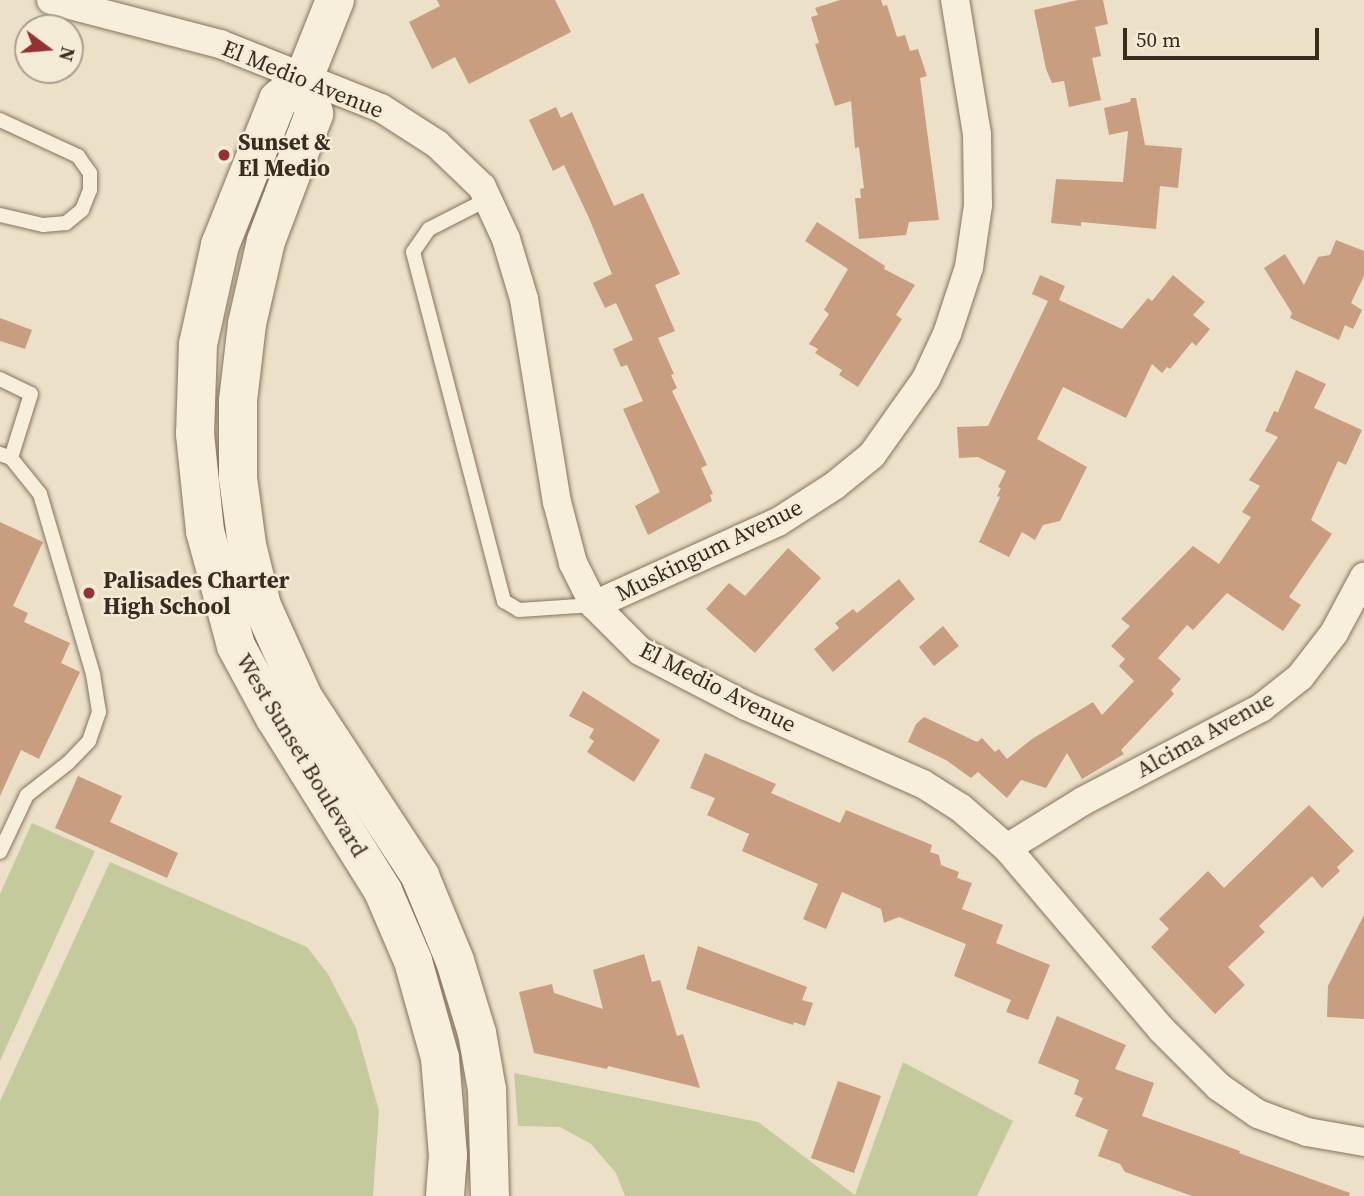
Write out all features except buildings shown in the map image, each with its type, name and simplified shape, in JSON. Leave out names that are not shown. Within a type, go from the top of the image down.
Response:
[{"type":"main road","name":"West Sunset Boulevard","points":[[335,0],[304,78],[278,100],[217,258],[198,344],[195,434],[205,531],[236,646],[275,719],[383,891],[413,961],[440,1058],[448,1155],[445,1196]]},
{"type":"main road","name":"West Sunset Boulevard","points":[[304,78],[314,114],[266,241],[247,324],[237,401],[238,478],[247,545],[262,606],[303,697],[419,876],[455,961],[477,1032],[487,1090],[490,1196]]},
{"type":"street","name":"El Medio Avenue","points":[[51,0],[220,44],[381,108],[437,144],[482,187],[506,239],[524,299],[557,502],[573,563],[594,605],[640,651],[747,706],[923,784],[961,808],[1007,848],[1161,1029],[1219,1087],[1258,1114],[1307,1132],[1364,1142]]},
{"type":"street","name":"Muskingum Avenue","points":[[594,605],[778,522],[834,485],[872,455],[926,379],[947,334],[969,267],[978,205],[977,134],[955,0]]},
{"type":"street","name":"Alcima Avenue","points":[[1007,848],[1083,801],[1261,708],[1300,677],[1334,632],[1364,578]]},
{"type":"lane","points":[[0,120],[78,156],[90,173],[90,190],[82,210],[66,223],[43,225],[0,215]]},
{"type":"lane","points":[[488,199],[429,229],[413,252],[504,601],[519,610],[594,605]]},
{"type":"lane","points":[[0,379],[31,394],[5,456],[40,494],[93,674],[99,712],[89,741],[68,763],[27,794],[0,852]]},
{"type":"green space","points":[[32,823],[95,851],[0,1061],[0,894]]},
{"type":"green space","points":[[110,862],[307,947],[328,974],[356,1028],[379,1111],[373,1196],[0,1196],[0,1101]]},
{"type":"green space","points":[[903,1062],[1013,1121],[977,1196],[625,1196],[616,1173],[591,1144],[560,1127],[518,1126],[514,1073],[758,1122],[855,1195]]},
{"type":"place","name":"Sunset & El Medio","points":[[224,155]]},
{"type":"place","name":"Palisades Charter High School","points":[[89,593]]}]
